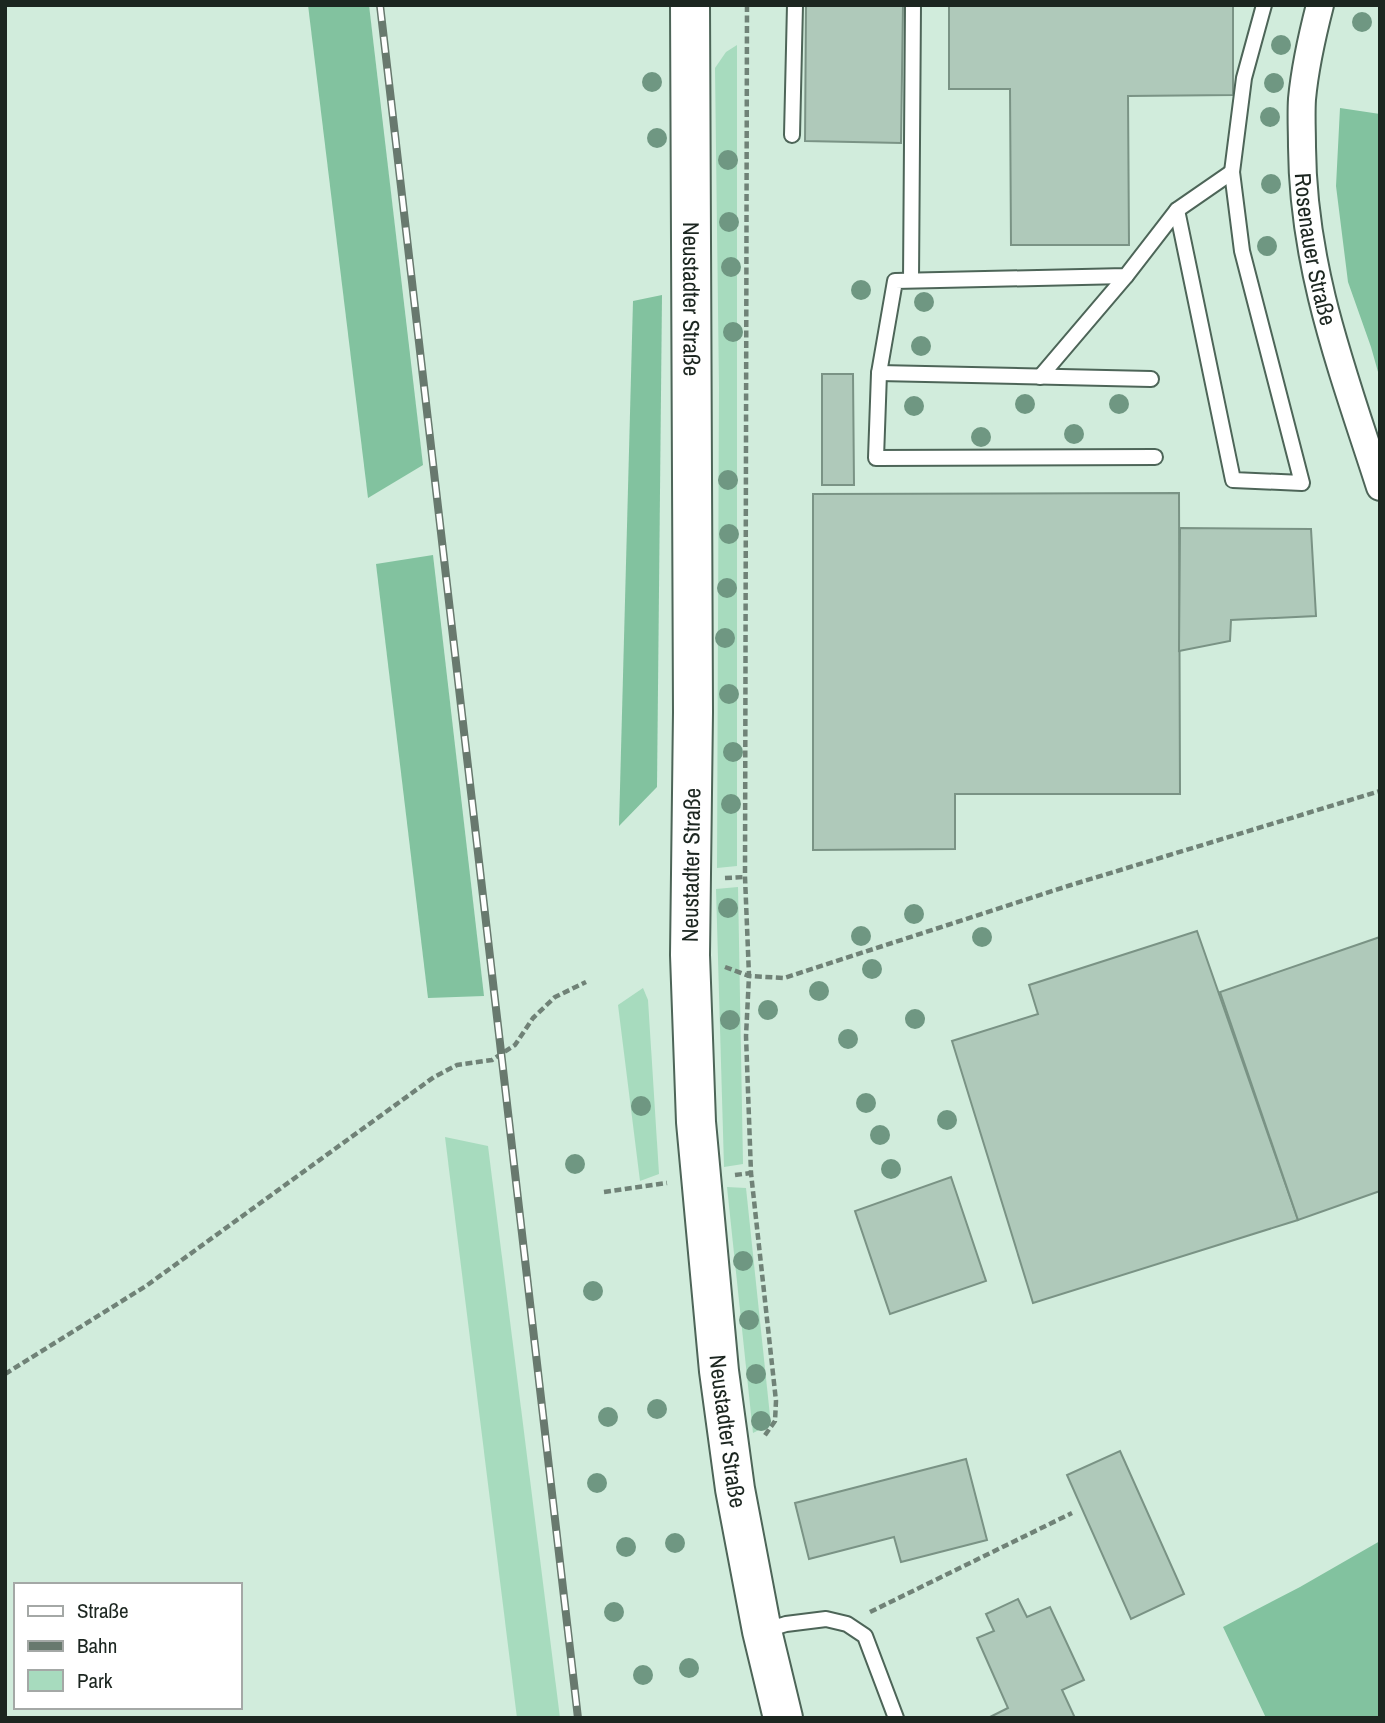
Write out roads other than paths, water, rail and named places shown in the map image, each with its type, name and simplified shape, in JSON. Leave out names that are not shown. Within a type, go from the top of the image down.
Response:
[{"type":"street","name":"Neustadter Straße","points":[[690,5],[693,670],[690,955],[696,1122],[719,1371],[735,1489],[762,1631],[783,1718]]},
{"type":"street","name":"Rosenauer Straße","points":[[1321,5],[1309,48],[1302,100],[1302,192],[1312,261],[1328,326],[1380,486]]},
{"type":"lane","points":[[792,135],[795,5]]},
{"type":"lane","points":[[911,280],[913,5]]},
{"type":"lane","points":[[1177,210],[1233,480],[1303,483],[1242,251],[1232,172],[1244,78],[1264,5]]},
{"type":"lane","points":[[1040,377],[1126,276],[1177,210],[1232,172]]},
{"type":"lane","points":[[1126,276],[895,281],[879,373],[876,458],[1155,457]]},
{"type":"lane","points":[[879,373],[1151,379]]},
{"type":"lane","points":[[762,1631],[786,1624],[826,1619],[847,1624],[864,1636],[896,1718]]},
{"type":"railway","points":[[380,5],[578,1718]]}]
